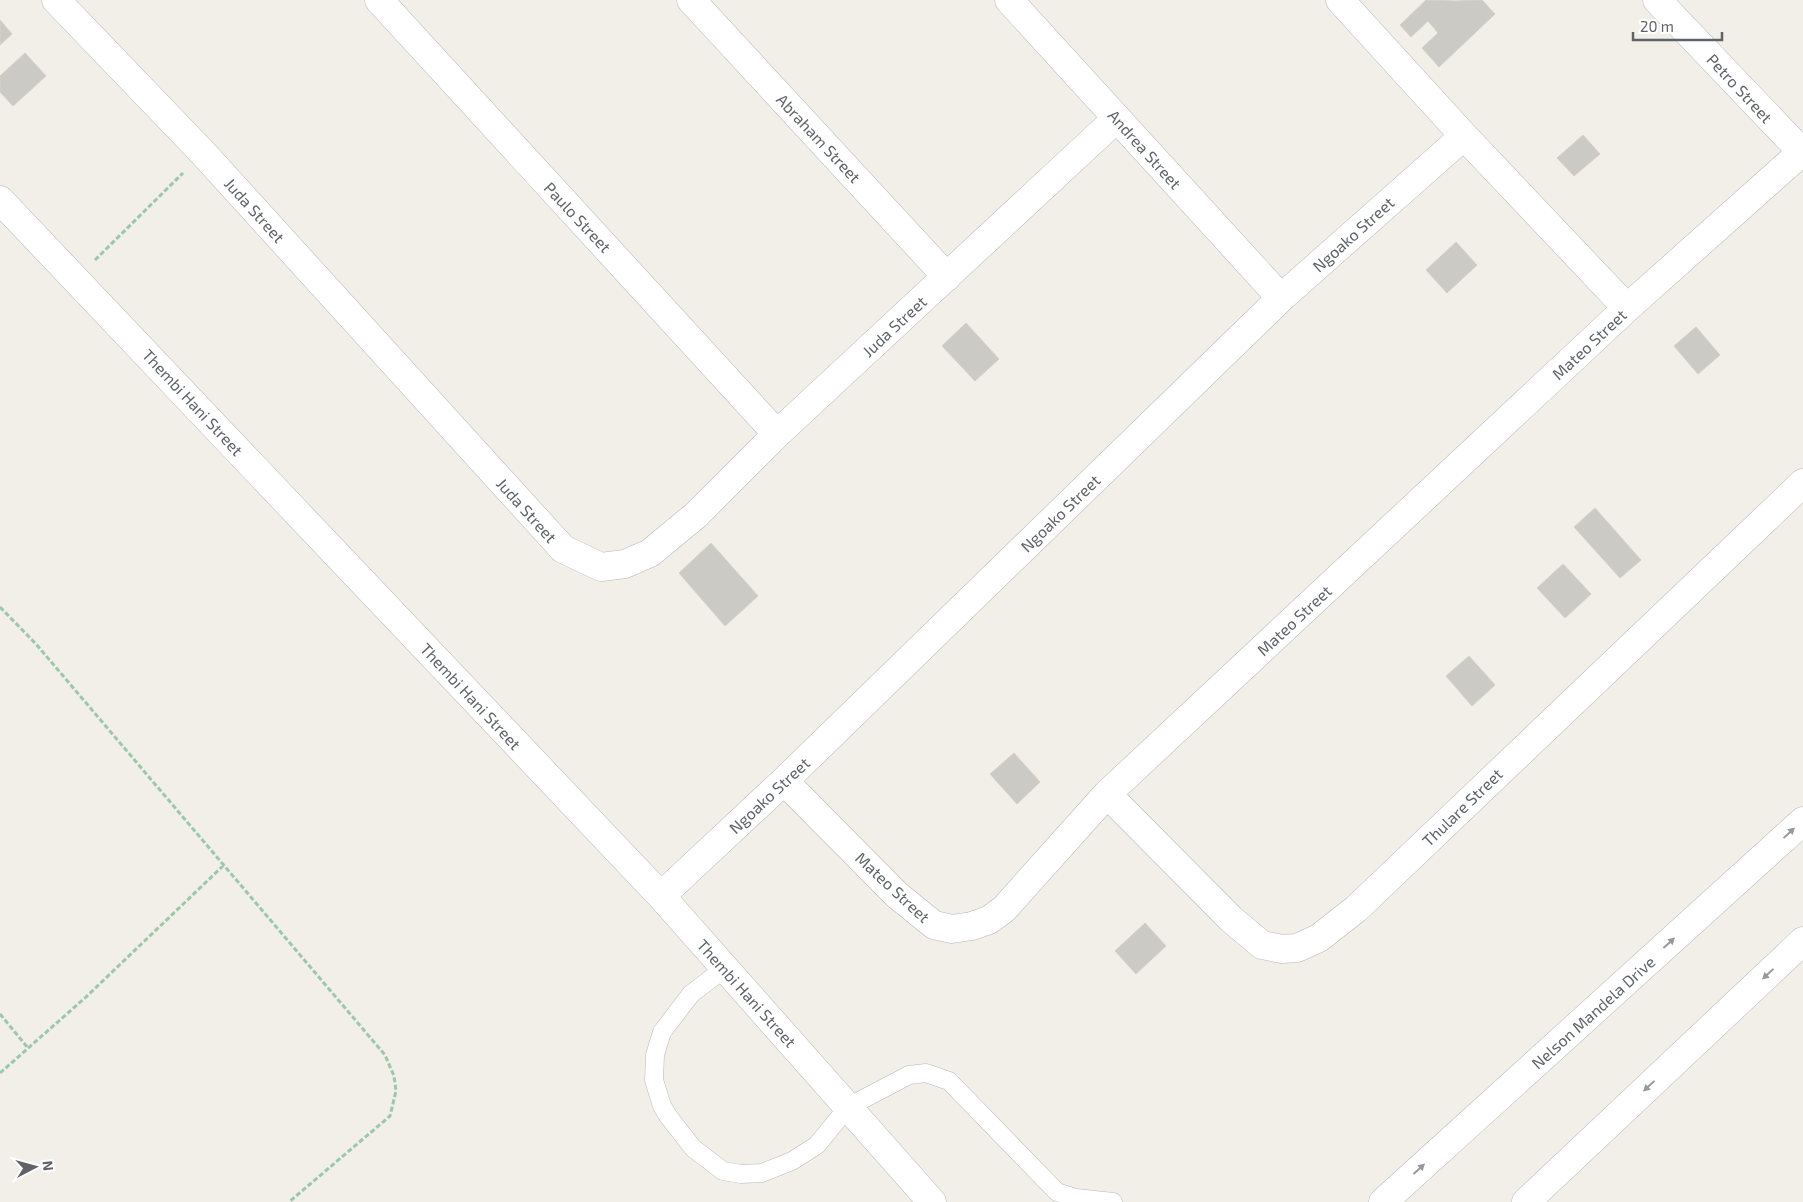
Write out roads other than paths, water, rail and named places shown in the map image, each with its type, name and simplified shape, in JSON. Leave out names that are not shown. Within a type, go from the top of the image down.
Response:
[{"type":"street","name":"Juda Street","points":[[56,0],[204,153],[563,548],[601,567],[625,564],[650,552],[696,515],[777,434],[1116,118]]},
{"type":"street","name":"Paulo Street","points":[[379,0],[777,434]]},
{"type":"street","name":"Abraham Street","points":[[691,0],[947,277]]},
{"type":"street","name":"Andrea Street","points":[[1009,0],[1281,298]]},
{"type":"street","points":[[1340,0],[1464,136],[1627,308]]},
{"type":"street","name":"Petro Street","points":[[1657,0],[1802,152]]},
{"type":"street","name":"Ngoako Street","points":[[661,896],[784,781],[1281,298],[1464,136]]},
{"type":"street","name":"Mateo Street","points":[[784,781],[897,895],[934,925],[952,929],[972,926],[989,920],[1004,909],[1107,794],[1627,308],[1802,152]]},
{"type":"street","name":"Thembi Hani Street","points":[[0,200],[661,896],[932,1202]]},
{"type":"street","name":"Thulare Street","points":[[1107,794],[1231,920],[1262,945],[1282,949],[1297,948],[1304,945],[1319,938],[1356,908],[1803,483]]},
{"type":"street","name":"Nelson Mandela Drive","points":[[1383,1202],[1803,821]]},
{"type":"street","points":[[1526,1202],[1803,940]]},
{"type":"lane","points":[[725,968],[691,994],[676,1011],[662,1032],[655,1055],[654,1080],[662,1106],[668,1116],[693,1148],[723,1171],[741,1174],[762,1174],[792,1161],[817,1144],[848,1107],[909,1075],[926,1073],[949,1081],[1057,1192],[1076,1198],[1113,1202]]}]
